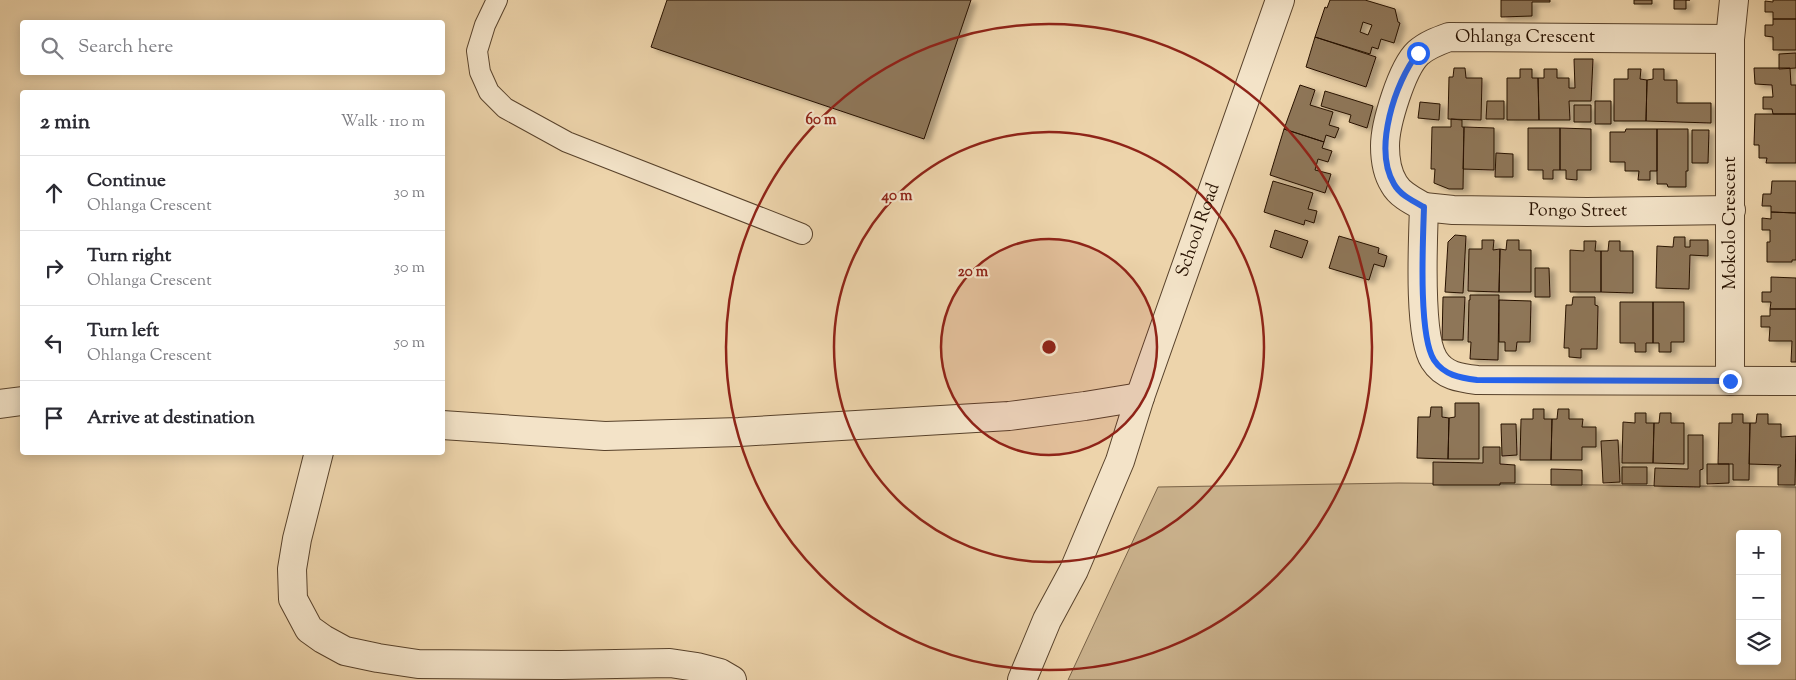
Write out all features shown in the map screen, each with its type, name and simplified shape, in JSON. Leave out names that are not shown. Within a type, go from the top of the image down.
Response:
[{"type":"street","name":"School Road","points":[[1022,680],[1047,620],[1074,570],[1120,461],[1140,397],[1280,0]]},
{"type":"street","name":"Mokolo Crescent","points":[[1730,381],[1730,39],[1734,0]]},
{"type":"street","name":"Ohlanga Crescent","points":[[1424,207],[1409,199],[1394,184],[1386,165],[1384,145],[1397,91],[1410,64],[1418,53],[1428,45],[1449,37],[1730,39]]},
{"type":"street","points":[[1424,207],[1422,268],[1428,347],[1434,360],[1456,377],[1477,380],[1796,381]]},
{"type":"street","name":"Pongo Street","points":[[1424,207],[1453,210],[1586,212],[1731,210]]},
{"type":"street","points":[[445,425],[605,436],[739,432],[1009,416],[1140,397]]},
{"type":"street","points":[[0,404],[20,401]]},
{"type":"street","points":[[318,455],[297,539],[292,569],[293,598],[309,629],[345,651],[418,664],[561,665],[670,663],[720,673],[732,680]]},
{"type":"lane","points":[[497,0],[485,25],[477,51],[480,72],[489,92],[505,108],[567,142],[802,234]]},
{"type":"shaded area","points":[[1399,483],[1796,487],[1796,680],[1068,680],[1158,487]]},
{"type":"building","points":[[667,0],[971,0],[924,139],[651,47]]},
{"type":"building","points":[[1330,0],[1365,0],[1395,9],[1398,22],[1400,23],[1394,43],[1381,39],[1378,49],[1372,47],[1370,54],[1315,37],[1325,7],[1327,8]],"holes":[[[1363,22],[1372,25],[1368,35],[1360,32]]]},
{"type":"building","points":[[1501,0],[1550,0],[1550,2],[1532,2],[1532,16],[1501,17]]},
{"type":"building","points":[[1634,0],[1652,0],[1652,4],[1634,4]]},
{"type":"building","points":[[1674,0],[1686,0],[1686,9],[1674,9]]},
{"type":"building","points":[[1773,0],[1796,0],[1796,19],[1773,19],[1773,12],[1765,12],[1765,1],[1773,2]]},
{"type":"building","points":[[1773,19],[1796,19],[1796,50],[1773,50],[1773,37],[1765,36],[1765,25],[1773,25]]},
{"type":"building","points":[[1315,37],[1376,57],[1366,87],[1306,67]]},
{"type":"building","points":[[1796,53],[1796,68],[1779,69],[1779,54]]},
{"type":"building","points":[[1574,59],[1593,59],[1591,101],[1569,101],[1570,120],[1539,120],[1538,78],[1544,78],[1544,69],[1557,69],[1557,78],[1569,78],[1569,88],[1575,88]]},
{"type":"building","points":[[1454,68],[1465,68],[1466,78],[1482,78],[1481,120],[1448,119],[1449,77],[1453,77]]},
{"type":"building","points":[[1754,68],[1790,68],[1791,85],[1796,85],[1796,114],[1773,114],[1772,109],[1763,109],[1763,97],[1773,97],[1772,85],[1755,84]]},
{"type":"building","points":[[1520,69],[1532,69],[1532,78],[1538,78],[1539,120],[1507,120],[1507,78],[1520,78]]},
{"type":"building","points":[[1628,69],[1641,69],[1640,79],[1647,80],[1646,121],[1614,121],[1614,79],[1628,79]]},
{"type":"building","points":[[1653,69],[1664,69],[1664,80],[1677,80],[1677,103],[1711,103],[1711,123],[1646,121],[1647,80],[1653,79]]},
{"type":"building","points":[[1300,85],[1315,90],[1310,105],[1333,112],[1329,125],[1339,128],[1335,138],[1326,135],[1324,142],[1284,129]]},
{"type":"building","points":[[1325,91],[1373,106],[1367,128],[1349,122],[1351,115],[1321,106]]},
{"type":"building","points":[[1487,101],[1504,101],[1504,119],[1486,119]]},
{"type":"building","points":[[1595,101],[1611,101],[1611,124],[1595,124]]},
{"type":"building","points":[[1420,102],[1440,104],[1439,120],[1418,118]]},
{"type":"building","points":[[1574,105],[1591,105],[1591,122],[1574,122]]},
{"type":"building","points":[[1755,114],[1796,114],[1796,163],[1766,163],[1767,158],[1759,158],[1759,145],[1754,145]]},
{"type":"building","points":[[1451,119],[1462,120],[1462,127],[1464,127],[1463,189],[1449,189],[1434,183],[1435,169],[1431,169],[1432,127],[1451,127]]},
{"type":"building","points":[[1464,127],[1494,128],[1494,170],[1463,169]]},
{"type":"building","points":[[1528,128],[1560,128],[1560,170],[1553,170],[1553,179],[1543,179],[1543,170],[1528,170]]},
{"type":"building","points":[[1560,128],[1591,129],[1591,170],[1577,170],[1577,180],[1566,179],[1566,170],[1560,170]]},
{"type":"building","points":[[1284,129],[1324,142],[1322,148],[1332,151],[1328,162],[1318,159],[1315,170],[1331,174],[1325,193],[1270,175]]},
{"type":"building","points":[[1626,129],[1657,129],[1657,171],[1650,171],[1650,180],[1638,180],[1639,171],[1625,171],[1625,162],[1610,162],[1610,132],[1625,132]]},
{"type":"building","points":[[1657,129],[1688,129],[1686,187],[1668,187],[1667,184],[1657,184]]},
{"type":"building","points":[[1692,130],[1709,130],[1708,163],[1692,163]]},
{"type":"building","points":[[1496,153],[1513,154],[1513,177],[1495,177]]},
{"type":"building","points":[[1273,181],[1313,193],[1308,209],[1317,211],[1314,223],[1305,220],[1304,225],[1264,212]]},
{"type":"building","points":[[1772,181],[1796,181],[1796,213],[1771,212],[1771,206],[1762,206],[1763,194],[1771,194]]},
{"type":"building","points":[[1771,212],[1796,213],[1796,260],[1792,260],[1792,262],[1767,262],[1767,242],[1770,242],[1770,230],[1762,230],[1762,218],[1771,219]]},
{"type":"building","points":[[1275,230],[1308,241],[1302,258],[1270,247]]},
{"type":"building","points":[[1455,235],[1466,236],[1463,293],[1445,292],[1448,242]]},
{"type":"building","points":[[1339,236],[1379,248],[1378,253],[1387,256],[1384,267],[1374,264],[1369,280],[1329,268]]},
{"type":"building","points":[[1674,237],[1685,237],[1685,247],[1690,247],[1690,240],[1708,240],[1708,256],[1690,255],[1689,289],[1656,288],[1657,246],[1673,247]]},
{"type":"building","points":[[1482,240],[1494,240],[1493,250],[1500,249],[1499,292],[1468,291],[1469,249],[1482,249]]},
{"type":"building","points":[[1507,240],[1519,240],[1519,250],[1531,250],[1531,292],[1499,292],[1500,249],[1506,250]]},
{"type":"building","points":[[1584,241],[1596,241],[1595,251],[1601,251],[1601,292],[1570,292],[1570,250],[1584,251]]},
{"type":"building","points":[[1609,241],[1620,241],[1620,251],[1633,251],[1633,293],[1601,292],[1601,251],[1608,251]]},
{"type":"building","points":[[1535,268],[1549,268],[1550,297],[1535,297]]},
{"type":"building","points":[[1771,277],[1796,278],[1796,309],[1770,309],[1771,302],[1762,302],[1762,292],[1771,292]]},
{"type":"building","points":[[1470,295],[1499,295],[1498,360],[1470,359],[1471,342],[1468,342]]},
{"type":"building","points":[[1443,297],[1465,297],[1463,340],[1442,340]]},
{"type":"building","points":[[1573,297],[1595,297],[1595,305],[1598,306],[1597,349],[1581,349],[1581,358],[1569,357],[1569,348],[1564,348],[1566,305],[1572,305]]},
{"type":"building","points":[[1499,300],[1531,301],[1530,342],[1517,342],[1516,351],[1505,351],[1505,342],[1499,342]]},
{"type":"building","points":[[1620,302],[1653,302],[1653,343],[1646,343],[1646,352],[1635,352],[1635,343],[1620,343]]},
{"type":"building","points":[[1653,302],[1684,302],[1684,342],[1671,342],[1671,352],[1659,352],[1659,343],[1653,343]]},
{"type":"building","points":[[1770,309],[1796,309],[1796,362],[1791,362],[1792,341],[1769,341],[1770,327],[1761,327],[1761,316],[1770,316]]},
{"type":"building","points":[[1455,403],[1479,403],[1479,459],[1448,459],[1449,418],[1455,417]]},
{"type":"building","points":[[1431,407],[1442,407],[1442,417],[1449,418],[1448,459],[1417,458],[1418,417],[1430,417]]},
{"type":"building","points":[[1533,409],[1544,409],[1544,419],[1552,419],[1551,460],[1520,460],[1521,419],[1533,419]]},
{"type":"building","points":[[1558,409],[1569,409],[1569,419],[1583,419],[1582,427],[1596,427],[1596,447],[1582,447],[1582,460],[1551,460],[1552,419],[1557,419]]},
{"type":"building","points":[[1635,413],[1646,413],[1646,423],[1654,423],[1653,463],[1622,463],[1623,422],[1635,423]]},
{"type":"building","points":[[1660,413],[1671,413],[1671,423],[1684,423],[1684,464],[1653,463],[1654,423],[1659,423]]},
{"type":"building","points":[[1732,414],[1743,414],[1743,423],[1750,423],[1749,480],[1733,480],[1733,464],[1718,464],[1719,423],[1732,423]]},
{"type":"building","points":[[1757,414],[1768,414],[1768,424],[1781,424],[1781,437],[1796,436],[1795,485],[1778,485],[1778,467],[1781,465],[1749,464],[1750,423],[1756,423]]},
{"type":"building","points":[[1501,424],[1516,424],[1517,455],[1502,456]]},
{"type":"building","points":[[1688,435],[1703,435],[1703,469],[1700,470],[1700,487],[1654,486],[1655,468],[1688,469]]},
{"type":"building","points":[[1618,440],[1620,482],[1603,483],[1601,441]]},
{"type":"building","points":[[1483,447],[1500,447],[1500,464],[1515,465],[1515,483],[1500,483],[1500,485],[1433,485],[1433,462],[1483,463]]},
{"type":"building","points":[[1707,464],[1729,464],[1729,483],[1707,484]]},
{"type":"building","points":[[1622,467],[1647,467],[1647,484],[1622,484]]},
{"type":"building","points":[[1551,469],[1582,470],[1582,485],[1551,485]]},
{"type":"route","points":[[1418,53],[1410,64],[1397,91],[1384,145],[1386,165],[1394,184],[1409,199],[1424,207],[1422,268],[1425,326],[1428,347],[1434,360],[1456,377],[1477,380],[1730,381]]}]
